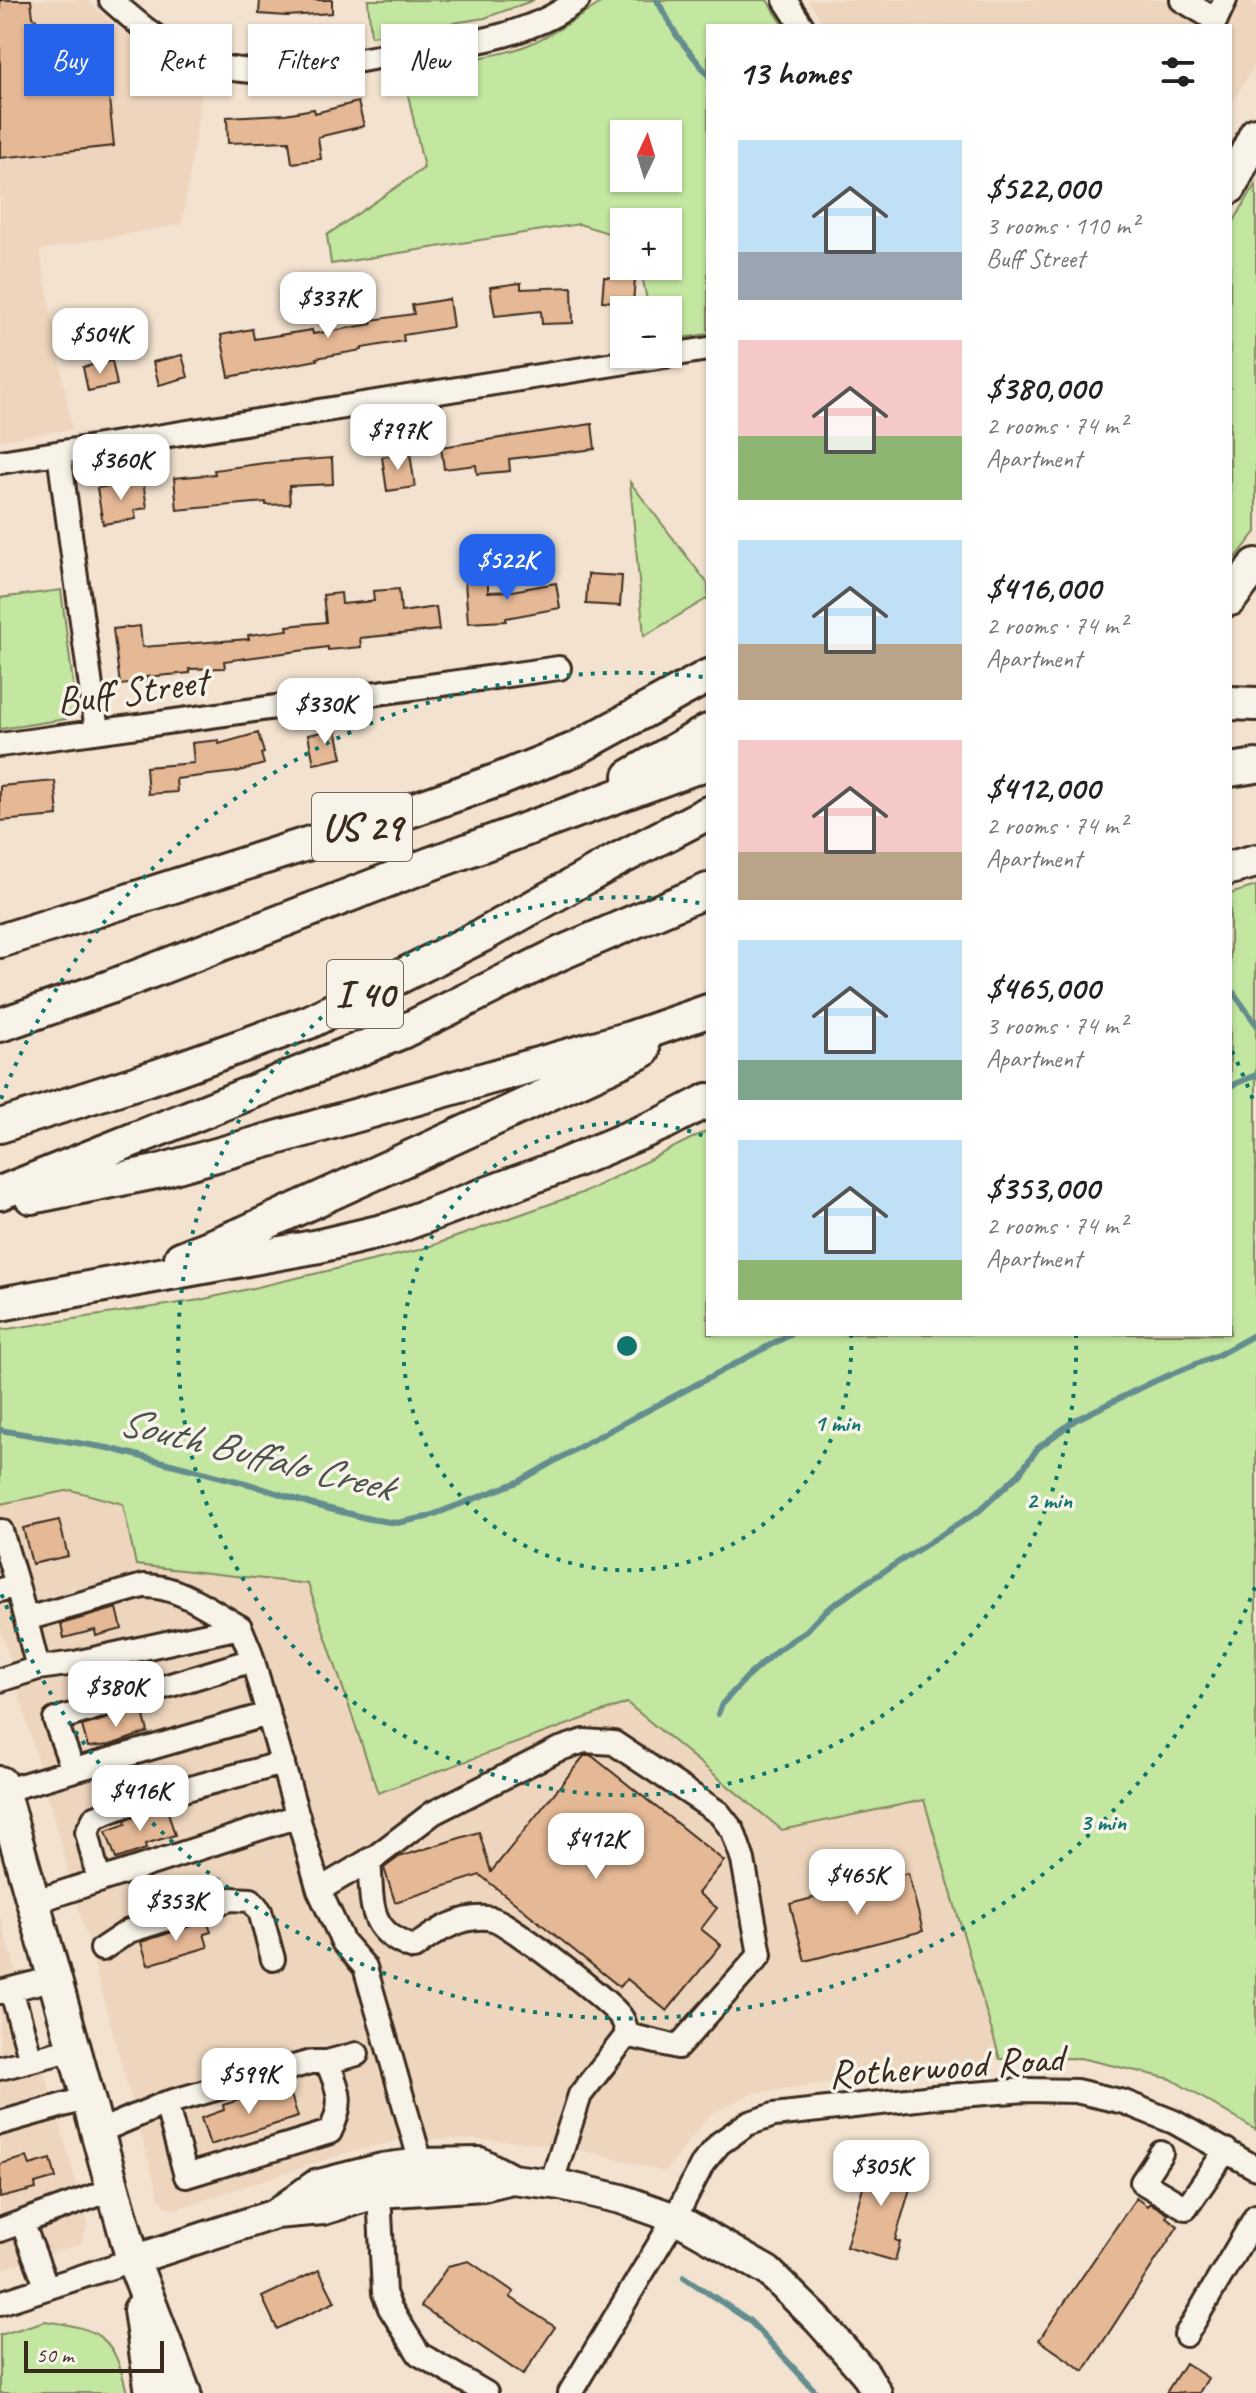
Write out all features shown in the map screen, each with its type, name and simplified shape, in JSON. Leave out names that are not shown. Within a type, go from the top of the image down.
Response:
[{"type":"highway","points":[[1232,163],[1256,124]]},
{"type":"highway","points":[[1232,183],[1256,134]]},
{"type":"highway","points":[[1232,596],[1256,565]]},
{"type":"highway","points":[[1232,608],[1256,606]]},
{"type":"highway","name":"US 29","points":[[0,941],[392,817],[498,780],[575,749],[706,677]]},
{"type":"highway","points":[[1232,703],[1256,704]]},
{"type":"highway","points":[[430,864],[618,783],[706,732]]},
{"type":"highway","points":[[0,1025],[110,987],[430,864],[706,764]]},
{"type":"highway","points":[[1232,770],[1256,766]]},
{"type":"highway","name":"I 40","points":[[0,1126],[157,1076],[309,1022],[483,935],[706,814]]},
{"type":"highway","points":[[1232,867],[1256,861]]},
{"type":"highway","name":"I 40","points":[[0,1193],[402,1032],[561,953],[706,891]]},
{"type":"highway","points":[[0,1204],[156,1172],[587,1050],[706,1012]]},
{"type":"highway","points":[[111,1285],[244,1233],[654,1046],[706,1019]]},
{"type":"highway","points":[[0,1304],[319,1246],[391,1229],[559,1167],[664,1123],[706,1101]]},
{"type":"highway","points":[[4,1808],[133,2260],[184,2393]]},
{"type":"highway","points":[[133,2260],[152,2393]]},
{"type":"main road","points":[[275,2214],[315,2185],[382,2168],[421,2163],[480,2162],[512,2179],[621,2199],[675,2218],[768,2271],[817,2319],[865,2373],[877,2393]]},
{"type":"main road","points":[[133,2260],[275,2214],[323,2210],[379,2193],[483,2186],[512,2179]]},
{"type":"street","points":[[111,0],[173,49],[208,64],[249,71],[306,68],[486,39],[531,26],[578,0]]},
{"type":"street","points":[[785,0],[801,24]]},
{"type":"street","points":[[1182,0],[1218,15]]},
{"type":"street","points":[[0,462],[706,349]]},
{"type":"street","points":[[59,453],[97,731]]},
{"type":"street","name":"Buff Street","points":[[0,745],[559,668]]},
{"type":"street","points":[[1,1531],[8,1587],[26,1619],[38,1668]]},
{"type":"street","points":[[26,1619],[143,1586],[155,1586],[176,1591],[240,1627],[253,1660],[319,1890],[343,1942],[365,1967],[421,2163]]},
{"type":"street","points":[[0,1680],[38,1668],[75,1663],[240,1627]]},
{"type":"street","points":[[73,1770],[55,1720],[253,1660]]},
{"type":"street","points":[[4,1808],[73,1770],[268,1714]]},
{"type":"street","points":[[319,1890],[369,1860],[433,1813],[557,1750],[584,1741],[614,1743],[719,1813],[733,1831],[743,1860],[760,1955],[678,2047],[627,2035]]},
{"type":"street","points":[[99,1881],[87,1832],[95,1817],[124,1806],[283,1763]]},
{"type":"street","points":[[33,1902],[298,1816]]},
{"type":"street","points":[[369,1860],[375,1921],[395,1941],[414,1948],[448,1926],[492,1919],[508,1927],[623,2018],[627,2035]]},
{"type":"street","points":[[102,1949],[129,1931],[231,1899],[251,1900],[260,1911],[273,1959]]},
{"type":"street","points":[[31,2060],[6,1991],[55,1978]]},
{"type":"street","points":[[551,2184],[580,2095],[627,2035]]},
{"type":"street","points":[[0,2068],[74,2049]]},
{"type":"street","points":[[98,2132],[166,2103],[311,2062],[327,2062],[357,2054]]},
{"type":"street","points":[[166,2103],[186,2176],[330,2132],[339,2113],[339,2090],[327,2062]]},
{"type":"street","name":"Rotherwood Road","points":[[570,2393],[675,2218],[703,2163],[720,2143],[747,2124],[774,2115],[934,2097],[1026,2090],[1076,2091],[1124,2102],[1174,2122],[1256,2168]]},
{"type":"street","points":[[0,2123],[88,2098]]},
{"type":"street","points":[[1161,2153],[1142,2182],[1186,2208],[1226,2150]]},
{"type":"street","points":[[0,2230],[114,2189]]},
{"type":"street","points":[[379,2193],[384,2293],[390,2308],[419,2354],[486,2393]]},
{"type":"street","points":[[1186,2335],[1256,2216]]},
{"type":"street","points":[[22,2222],[47,2288]]},
{"type":"street","points":[[7,2301],[133,2260]]},
{"type":"shaded area","points":[[0,0],[87,0],[130,38],[130,96],[201,96],[182,224],[40,250],[72,429],[0,440]]},
{"type":"shaded area","points":[[808,0],[1256,0],[1256,62],[1232,104],[1232,24],[824,24]]},
{"type":"shaded area","points":[[71,1490],[123,1504],[136,1565],[308,1584],[378,1793],[627,1703],[782,1830],[924,1800],[1000,2059],[754,2093],[710,2114],[665,2172],[595,2153],[517,2141],[396,2141],[346,2153],[176,2209],[166,2206],[159,2199],[0,1625],[0,1504]]},
{"type":"shaded area","points":[[0,1916],[88,2223],[81,2243],[0,2270]]},
{"type":"green space","points":[[368,0],[534,0],[485,18],[447,24],[381,24],[381,34],[371,36]]},
{"type":"green space","points":[[605,0],[767,0],[783,24],[706,24],[706,334],[682,338],[682,296],[646,296],[643,280],[682,280],[682,208],[610,208],[610,234],[579,224],[331,264],[327,235],[424,168],[408,96],[478,96],[478,58],[516,49],[550,34]]},
{"type":"green space","points":[[1256,183],[1256,532],[1232,562],[1232,225]]},
{"type":"green space","points":[[630,482],[706,581],[706,599],[644,636]]},
{"type":"green space","points":[[61,590],[76,707],[66,719],[0,729],[0,598]]},
{"type":"green space","points":[[1256,886],[1256,2130],[1171,2079],[1080,2058],[1000,2059],[924,1800],[782,1830],[627,1703],[378,1793],[308,1584],[136,1565],[123,1504],[71,1490],[0,1504],[0,1330],[200,1300],[419,1250],[587,1191],[706,1131],[706,1336],[1232,1336],[1232,893]]},
{"type":"green space","points":[[45,2321],[93,2332],[102,2339],[117,2359],[127,2393],[0,2393],[0,2335]]},
{"type":"building","points":[[0,0],[31,0],[33,17],[41,24],[24,24],[24,96],[109,96],[114,146],[0,158]]},
{"type":"building","points":[[260,0],[332,0],[332,13],[259,14]]},
{"type":"building","points":[[358,102],[364,126],[318,137],[321,159],[292,163],[289,141],[228,143],[227,117],[314,109],[315,113]]},
{"type":"building","points":[[604,277],[610,280],[635,280],[634,296],[610,296],[610,302],[602,301]]},
{"type":"building","points":[[521,283],[521,289],[572,287],[573,323],[542,324],[541,311],[495,316],[490,287]]},
{"type":"building","points":[[449,299],[453,327],[403,335],[404,341],[229,377],[221,335],[252,329],[254,339],[312,330],[313,334],[372,324],[371,320],[414,314],[412,305]]},
{"type":"building","points":[[182,355],[188,377],[159,385],[153,362]]},
{"type":"building","points":[[112,361],[117,385],[88,391],[83,367]]},
{"type":"building","points":[[592,424],[595,449],[509,459],[510,471],[477,474],[476,465],[444,469],[441,447]]},
{"type":"building","points":[[410,453],[415,487],[387,491],[382,457]]},
{"type":"building","points":[[332,458],[333,484],[289,486],[290,504],[266,505],[266,502],[177,510],[174,478],[215,474],[214,470],[265,463]]},
{"type":"building","points":[[143,481],[147,508],[134,510],[136,519],[103,524],[97,488]]},
{"type":"building","points":[[588,574],[622,576],[620,606],[586,604]]},
{"type":"building","points":[[488,580],[488,592],[556,583],[560,608],[506,618],[506,621],[468,623],[465,581]]},
{"type":"building","points":[[399,589],[401,612],[436,607],[439,630],[360,638],[361,647],[328,650],[328,647],[224,661],[225,668],[189,669],[190,673],[146,677],[146,682],[120,685],[113,629],[140,626],[142,647],[249,639],[248,635],[288,630],[287,626],[326,622],[323,595],[341,593],[342,604],[374,601],[373,591]]},
{"type":"building","points":[[336,729],[342,758],[314,764],[308,735]]},
{"type":"building","points":[[258,733],[264,764],[236,772],[176,779],[177,792],[148,794],[146,767],[194,763],[192,743],[219,740],[219,744]]},
{"type":"building","points":[[55,781],[58,816],[0,821],[0,786]]},
{"type":"building","points":[[59,1520],[68,1556],[32,1564],[23,1528]]},
{"type":"building","points":[[117,1608],[122,1629],[96,1636],[95,1630],[64,1638],[61,1624]]},
{"type":"building","points":[[142,1708],[148,1732],[110,1745],[88,1747],[82,1726]]},
{"type":"building","points":[[584,1756],[592,1756],[724,1861],[698,1893],[717,1908],[701,1929],[721,1945],[667,2011],[627,1979],[620,1987],[480,1875],[395,1902],[384,1868],[399,1857],[479,1832],[491,1872]]},
{"type":"building","points":[[167,1809],[175,1835],[145,1844],[146,1849],[116,1859],[106,1831],[126,1824],[128,1819]]},
{"type":"building","points":[[908,1873],[923,1931],[805,1961],[790,1904]]},
{"type":"building","points":[[207,1921],[211,1932],[204,1934],[208,1947],[148,1965],[141,1942]]},
{"type":"building","points":[[278,2088],[280,2095],[290,2092],[298,2117],[210,2145],[201,2118],[224,2110],[223,2105]]},
{"type":"building","points":[[872,2155],[916,2168],[895,2240],[900,2242],[895,2261],[846,2247]]},
{"type":"building","points":[[27,2157],[30,2165],[51,2159],[56,2178],[35,2184],[36,2189],[0,2198],[0,2164]]},
{"type":"building","points":[[1136,2198],[1168,2214],[1166,2217],[1178,2226],[1084,2371],[1039,2340]]},
{"type":"building","points":[[469,2261],[514,2292],[510,2297],[555,2327],[523,2375],[421,2306],[448,2266]]},
{"type":"building","points":[[319,2270],[335,2302],[277,2329],[262,2297]]},
{"type":"building","points":[[1185,2363],[1208,2378],[1199,2393],[1166,2393]]},
{"type":"waterway","points":[[657,0],[677,36],[706,72]]},
{"type":"waterway","points":[[1232,991],[1256,1024]]},
{"type":"waterway","name":"South Buffalo Creek","points":[[1232,1085],[1256,1075]]},
{"type":"waterway","points":[[718,1714],[722,1704],[776,1651],[864,1584],[979,1511],[1019,1474],[1038,1448],[1075,1420],[1155,1381],[1218,1355],[1256,1334]]},
{"type":"waterway","name":"South Buffalo Creek","points":[[0,1430],[108,1448],[249,1484],[314,1505],[397,1523],[427,1517],[518,1482],[787,1336]]},
{"type":"waterway","points":[[684,2277],[750,2321],[817,2393]]}]
